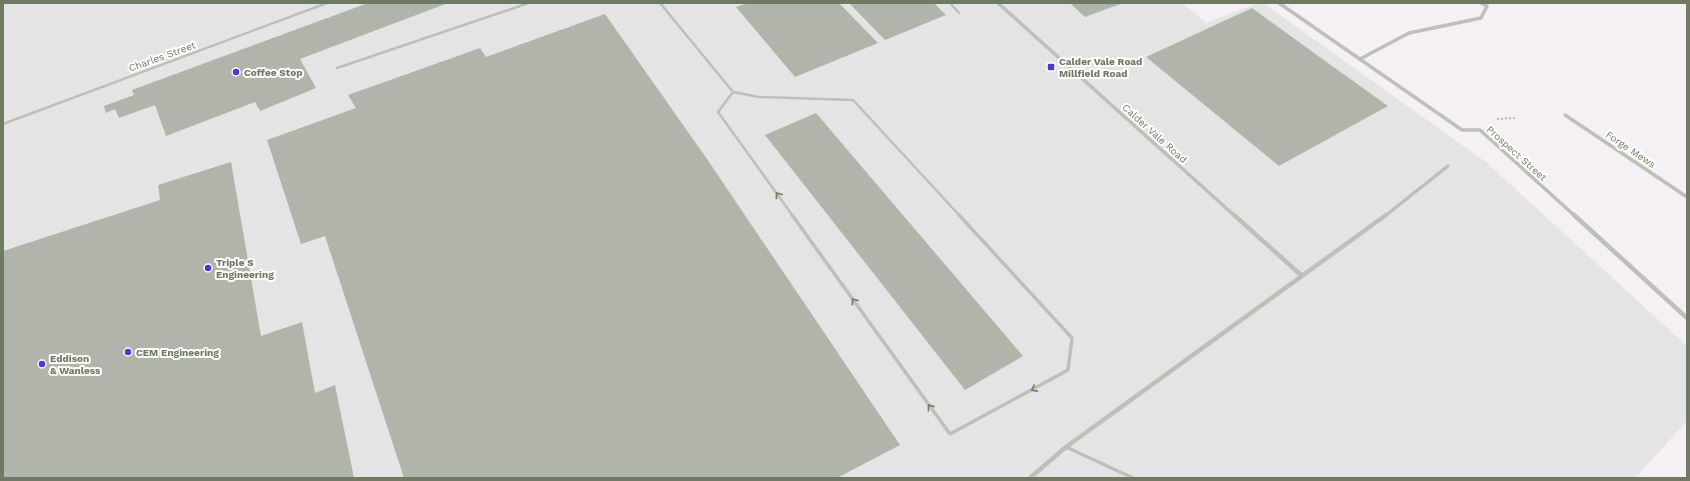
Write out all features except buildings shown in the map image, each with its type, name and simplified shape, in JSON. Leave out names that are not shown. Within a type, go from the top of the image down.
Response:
[{"type":"street","name":"Calder Vale Road","points":[[998,3],[1301,276]]},
{"type":"street","name":"Prospect Street","points":[[1279,3],[1462,130],[1480,130],[1687,318]]},
{"type":"street","points":[[1360,59],[1409,33],[1481,18],[1487,6],[1481,3]]},
{"type":"street","name":"Forge Mews","points":[[1566,115],[1687,197]]},
{"type":"street","points":[[1030,478],[1066,447],[1372,226],[1448,166]]},
{"type":"lane","name":"Charles Street","points":[[3,124],[327,3]]},
{"type":"lane","points":[[337,68],[496,12],[529,3]]},
{"type":"lane","points":[[660,3],[733,92],[759,96],[853,100],[1072,338],[1068,370],[950,434],[718,112],[733,92]]},
{"type":"lane","points":[[950,3],[959,13]]},
{"type":"lane","points":[[1066,447],[1133,478]]},
{"type":"shaded area","points":[[3,3],[1182,3],[1206,23],[1258,3],[1263,3],[1487,163],[1687,346],[1687,421],[1635,478],[3,478]]},
{"type":"place","name":"Calder Vale Road Millfield Road","points":[[1051,67]]},
{"type":"place","name":"Coffee Stop","points":[[236,72]]},
{"type":"place","name":"Triple S Engineering","points":[[208,268]]},
{"type":"place","name":"CEM Engineering","points":[[128,352]]},
{"type":"place","name":"Eddison & Wanless","points":[[42,364]]}]
